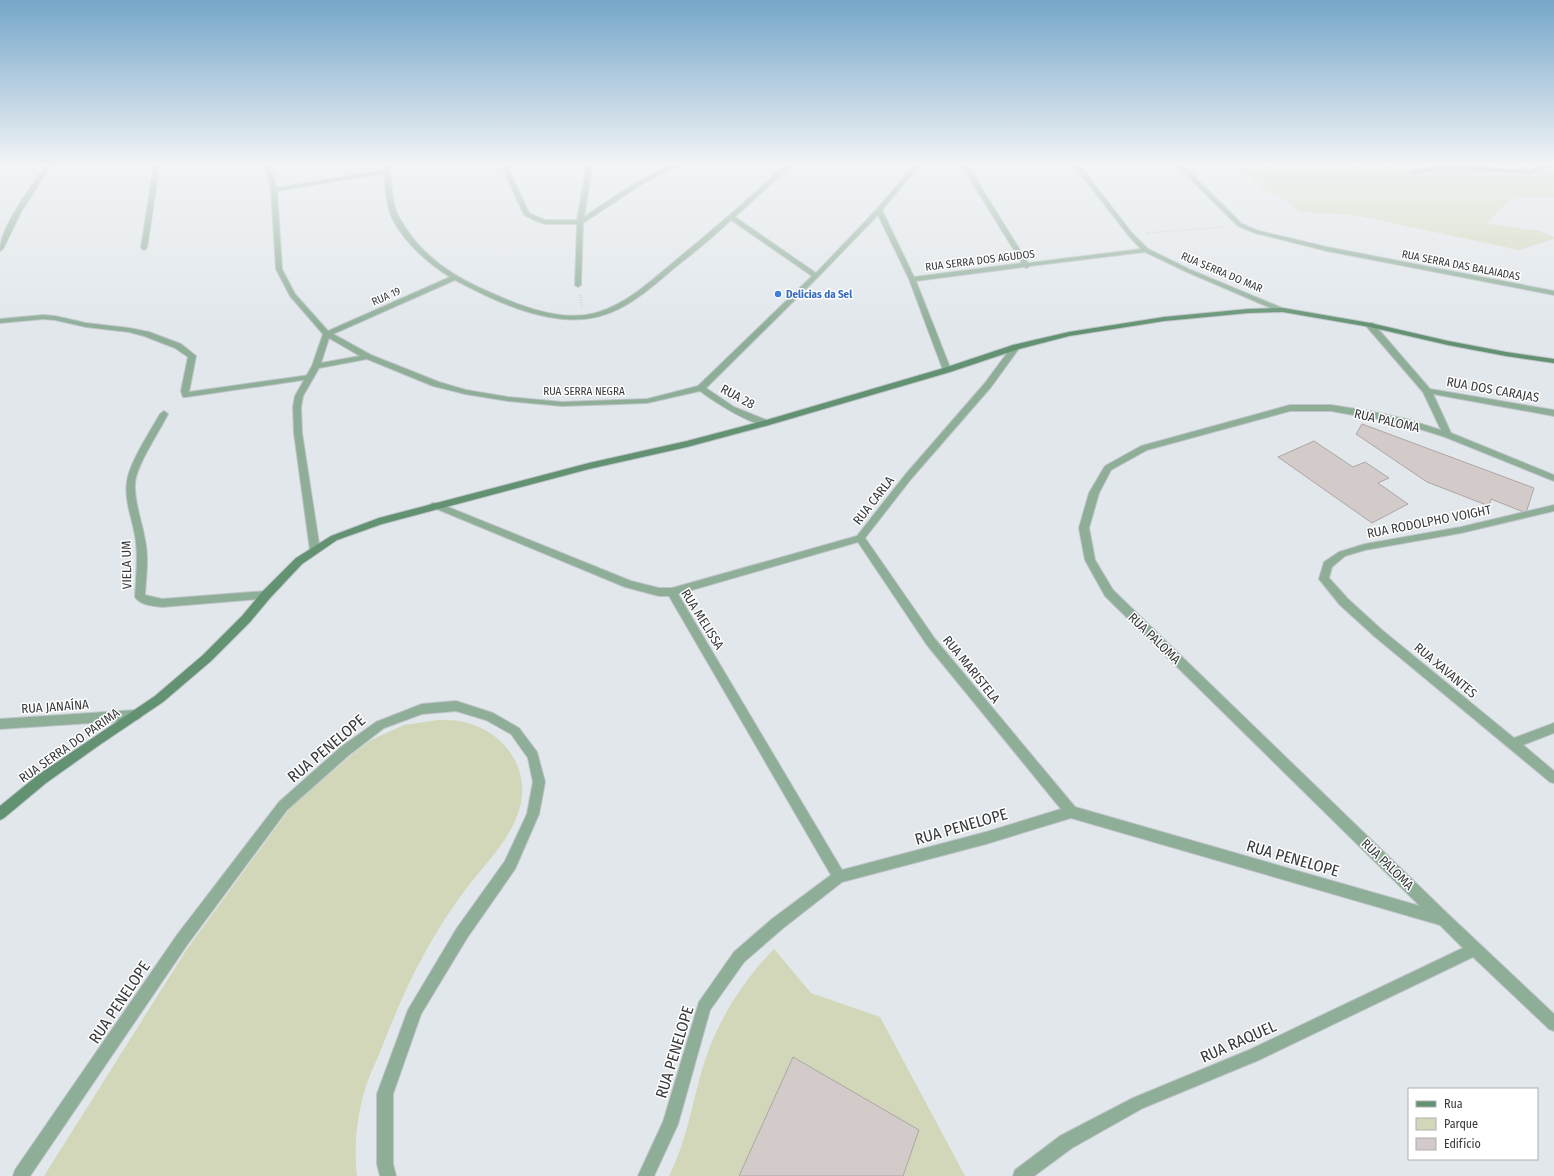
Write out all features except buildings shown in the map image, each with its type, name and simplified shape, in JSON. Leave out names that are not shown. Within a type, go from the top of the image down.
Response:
[{"type":"street","points":[[0,249],[15,218]]},
{"type":"street","points":[[144,248],[149,218]]},
{"type":"street","name":"RUA SERRA NEGRA","points":[[276,218],[279,269],[292,295],[327,334],[368,357],[436,384],[465,392],[508,399],[562,404],[615,403],[647,401],[701,388]]},
{"type":"street","points":[[397,218],[405,232],[422,254],[454,278],[498,298],[523,307],[541,312],[566,316],[584,317],[614,308],[629,300],[732,218],[816,276]]},
{"type":"street","points":[[532,218],[556,223],[580,222],[586,218]]},
{"type":"street","points":[[578,285],[581,218]]},
{"type":"street","points":[[701,388],[816,276],[871,218]]},
{"type":"street","points":[[883,218],[912,279],[947,370]]},
{"type":"street","points":[[997,218],[1027,266]]},
{"type":"street","name":"RUA SERRA DO MAR","points":[[1117,218],[1130,234],[1146,250],[1189,272],[1283,310]]},
{"type":"street","name":"RUA SERRA DAS BALAIADAS","points":[[1233,218],[1240,225],[1281,239],[1553,293]]},
{"type":"street","name":"RUA SERRA DOS AGUDOS","points":[[912,279],[1027,266],[1146,250]]},
{"type":"street","name":"RUA 19","points":[[327,334],[454,278]]},
{"type":"street","name":"RUA SERRA DO PARIMA","points":[[0,814],[55,770],[159,699],[207,658],[246,619],[266,595],[314,550],[334,538],[379,521],[435,505],[589,466],[687,444],[766,423],[947,370],[1016,347],[1069,334],[1164,319],[1248,311],[1283,310],[1370,325],[1448,343],[1506,354],[1554,361]]},
{"type":"street","points":[[0,321],[43,317],[55,318],[86,325],[129,330],[146,334],[178,346],[192,356],[184,391],[185,394],[192,395],[310,376]]},
{"type":"street","points":[[1370,325],[1427,391],[1448,435]]},
{"type":"street","points":[[314,550],[298,433],[297,407],[300,396],[316,366],[327,334]]},
{"type":"street","name":"RUA CARLA","points":[[672,592],[860,538],[908,477],[988,385],[1016,347]]},
{"type":"street","points":[[316,366],[343,360],[368,357]]},
{"type":"street","name":"RUA 28","points":[[701,388],[715,400],[731,409],[766,423]]},
{"type":"street","name":"RUA DOS CARAJAS","points":[[1427,391],[1554,413]]},
{"type":"street","name":"RUA PALOMA","points":[[1554,478],[1448,435],[1399,420],[1331,408],[1290,408],[1144,448],[1108,468],[1094,493],[1084,528],[1090,560],[1109,593],[1444,920],[1554,1024]]},
{"type":"street","name":"VIELA UM","points":[[164,414],[134,470],[131,482],[131,499],[140,542],[142,565],[140,598],[162,603],[266,595]]},
{"type":"street","name":"RUA MELISSA","points":[[435,505],[629,584],[659,592],[672,592],[839,877]]},
{"type":"street","name":"RUA RODOLPHO VOIGHT","points":[[1324,579],[1327,565],[1342,554],[1389,542],[1461,530],[1554,508]]},
{"type":"street","name":"RUA MARISTELA","points":[[860,538],[931,642],[1070,812]]},
{"type":"street","name":"RUA XAVANTES","points":[[1324,579],[1344,602],[1378,633],[1554,778]]},
{"type":"street","name":"RUA PENELOPE","points":[[21,1176],[182,940],[283,806],[345,751],[380,725],[422,709],[456,706],[489,716],[515,731],[533,756],[539,782],[533,814],[510,865],[462,933],[415,1010],[385,1094],[385,1164],[388,1176]]},
{"type":"street","name":"RUA JANAÍNA","points":[[0,724],[136,714]]},
{"type":"street","points":[[1512,744],[1554,728]]},
{"type":"street","name":"RUA PENELOPE","points":[[646,1176],[670,1124],[704,1007],[739,957],[777,924],[839,877],[986,838],[1070,812],[1444,920]]},
{"type":"street","name":"RUA RAQUEL","points":[[1021,1176],[1066,1142],[1138,1103],[1254,1055],[1476,949]]},
{"type":"path","points":[[1130,234],[1240,225]]},
{"type":"path","points":[[578,285],[584,317]]},
{"type":"green space","points":[[1368,218],[1492,218],[1486,223],[1539,231],[1554,237],[1554,239],[1519,250]]},
{"type":"green space","points":[[438,720],[451,720],[471,724],[483,729],[504,744],[517,765],[521,777],[521,803],[517,816],[504,841],[468,886],[436,933],[416,969],[398,1007],[370,1075],[362,1099],[356,1137],[357,1176],[44,1176],[187,949],[290,808],[356,751],[371,740],[404,725]]},
{"type":"green space","points":[[774,949],[811,993],[880,1017],[965,1176],[669,1176],[675,1164],[683,1140],[705,1059],[712,1041],[739,992],[761,963]]},
{"type":"place","name":"Delicias da Sel","points":[[778,294]]}]
